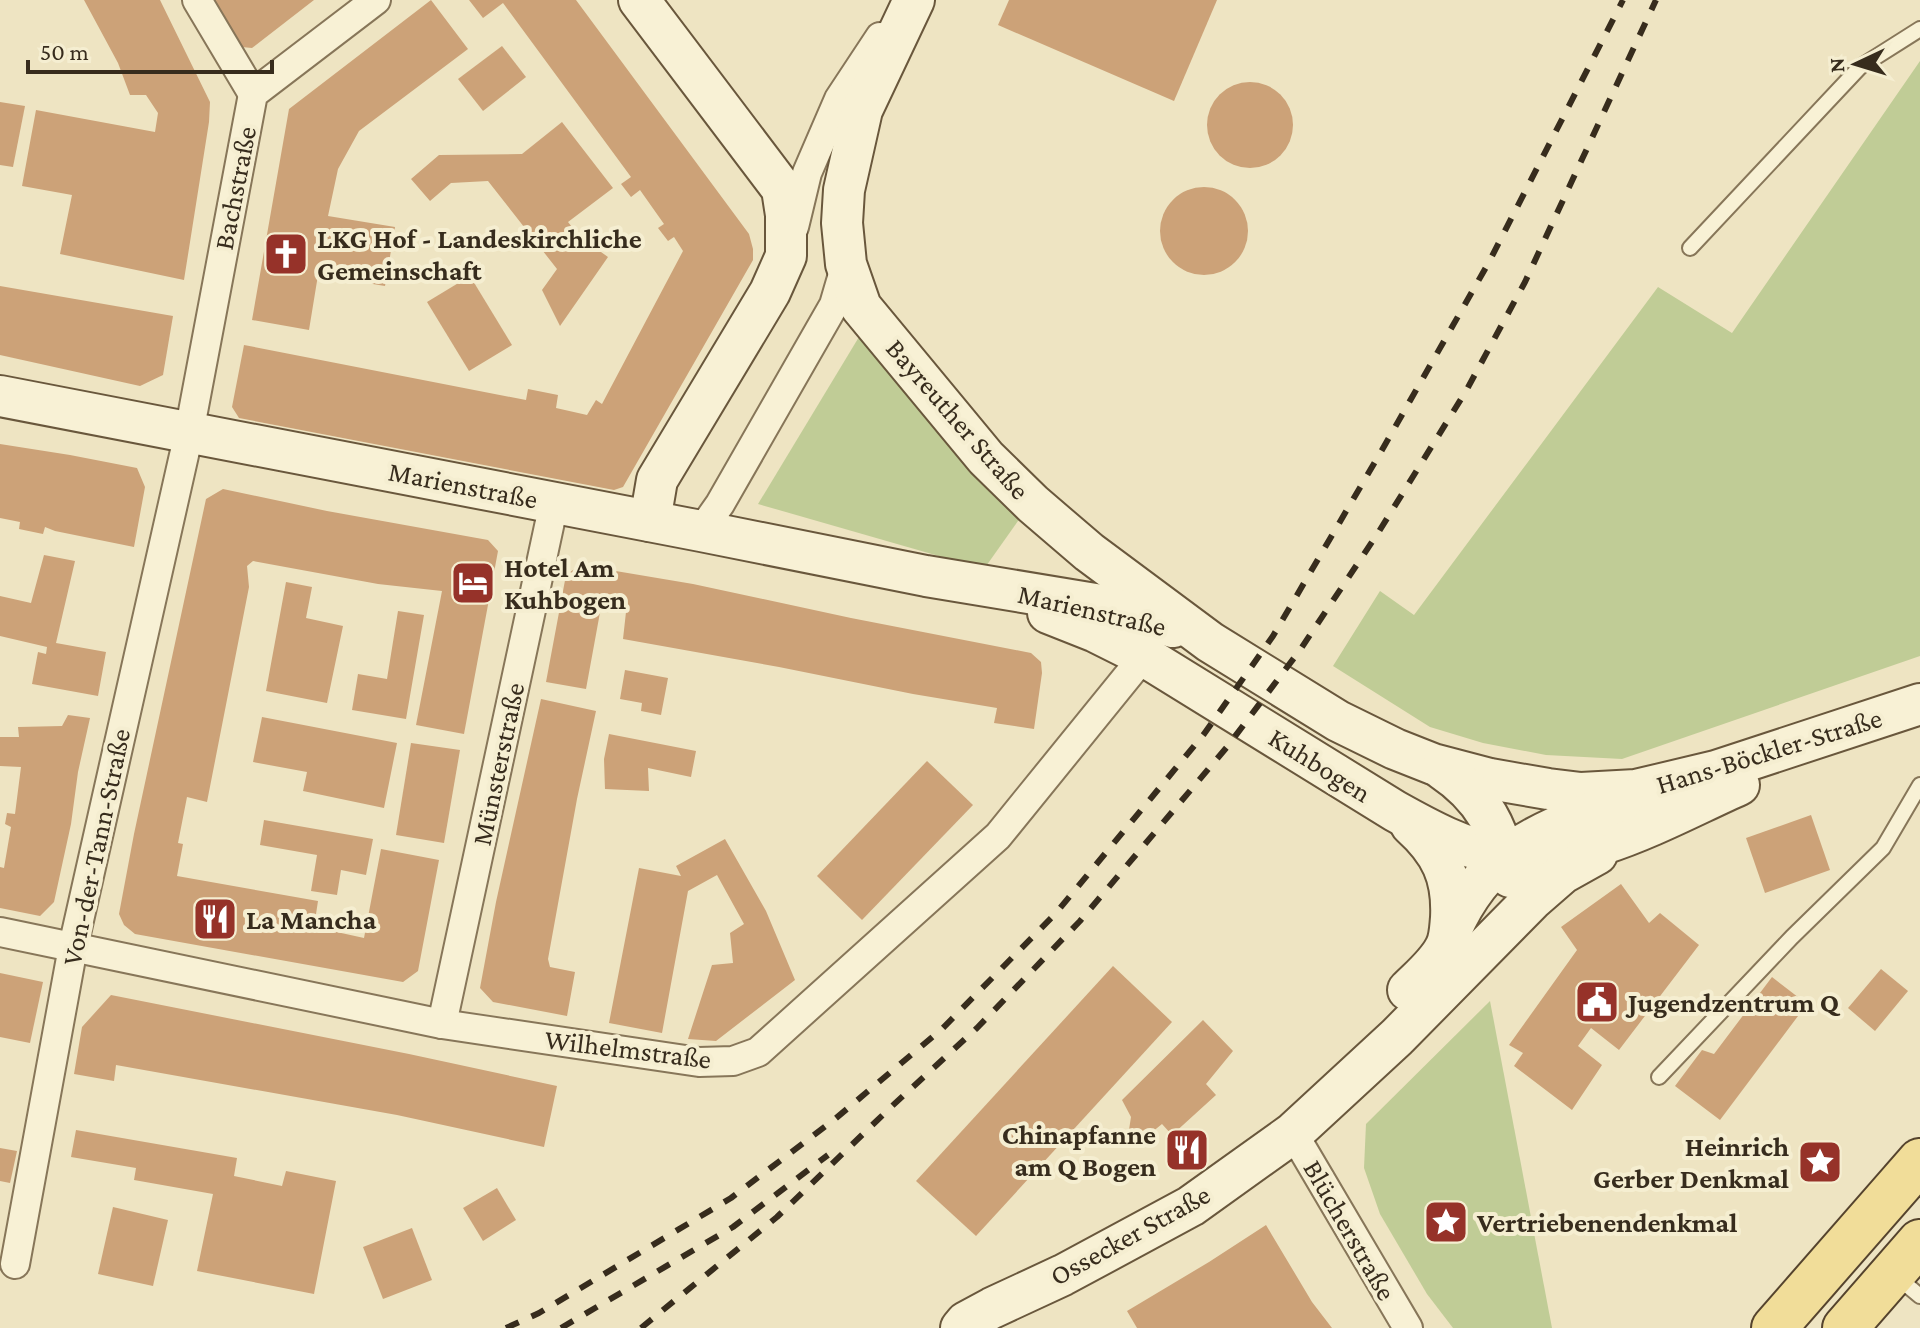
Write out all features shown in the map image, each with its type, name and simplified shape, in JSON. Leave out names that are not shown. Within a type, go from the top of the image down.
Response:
[{"type":"main road","points":[[1774,1328],[1920,1161]]},
{"type":"main road","points":[[1845,1328],[1911,1270]]},
{"type":"street","points":[[197,0],[253,94]]},
{"type":"street","name":"Bachstraße","points":[[189,433],[253,94],[376,0]]},
{"type":"street","points":[[639,0],[782,189],[786,215],[786,256]]},
{"type":"street","points":[[650,521],[657,480],[770,292],[786,256],[807,173],[839,99],[905,0]]},
{"type":"street","name":"Bayreuther Straße","points":[[914,0],[862,110],[844,190],[842,223],[846,264],[861,307],[986,458],[1033,504],[1089,552],[1210,642]]},
{"type":"street","points":[[701,531],[720,504],[834,305],[846,264]]},
{"type":"street","name":"Marienstraße","points":[[0,396],[926,576],[1101,605],[1210,642]]},
{"type":"street","name":"Von-der-Tann-Straße","points":[[15,1264],[73,947],[189,433]]},
{"type":"street","name":"Münsterstraße","points":[[442,1024],[554,503]]},
{"type":"street","name":"Marienstraße","points":[[926,576],[1031,607],[1096,632],[1144,656]]},
{"type":"street","name":"Kuhbogen","points":[[1210,642],[1338,721],[1433,764]]},
{"type":"street","name":"Kuhbogen","points":[[1144,656],[1432,832],[1477,850],[1505,856]]},
{"type":"street","name":"Wilhelmstraße","points":[[0,932],[442,1024],[699,1062],[733,1061],[758,1052],[998,836],[1144,656]]},
{"type":"street","name":"Hans-Böckler-Straße","points":[[1433,764],[1523,785],[1581,793],[1623,791],[1716,771],[1918,705]]},
{"type":"street","name":"Hans-Böckler-Straße","points":[[1505,856],[1563,855],[1636,832],[1918,705]]},
{"type":"street","name":"Ossecker Straße","points":[[1433,764],[1473,793],[1497,832],[1510,878],[1508,913],[1493,940]]},
{"type":"street","name":"Ossecker Straße","points":[[1293,1133],[1384,1016],[1437,959],[1446,947],[1472,891],[1505,856],[1549,829],[1664,784]]},
{"type":"street","points":[[1395,811],[1425,838],[1442,862],[1450,892],[1450,935]]},
{"type":"street","name":"Ossecker Straße","points":[[961,1328],[992,1308],[1063,1275],[1191,1206],[1293,1133],[1397,1037],[1532,900],[1563,873],[1636,832]]},
{"type":"street","name":"Blücherstraße","points":[[1293,1133],[1408,1328]]},
{"type":"lane","points":[[1690,248],[1860,67],[1920,29]]},
{"type":"lane","points":[[1659,1077],[1792,937],[1883,848],[1920,785]]},
{"type":"green space","points":[[1920,61],[1920,656],[1622,759],[1546,755],[1483,743],[1430,727],[1333,666],[1380,591],[1414,615],[1658,287],[1732,333]]},
{"type":"green space","points":[[865,327],[1023,514],[984,569],[758,504]]},
{"type":"green space","points":[[1490,1001],[1552,1328],[1453,1328],[1427,1294],[1380,1214],[1364,1168],[1366,1124]]},
{"type":"building","points":[[84,0],[160,0],[210,102],[184,280],[60,254],[72,195],[22,186],[36,110],[155,132],[158,113],[146,95],[130,95],[118,63]]},
{"type":"building","points":[[200,0],[314,0],[252,48],[231,46]]},
{"type":"building","points":[[431,0],[468,49],[359,131],[338,169],[328,216],[395,227],[385,286],[318,275],[309,330],[252,320],[289,109]]},
{"type":"building","points":[[469,0],[576,0],[749,234],[753,260],[623,487],[614,490],[239,418],[232,407],[244,345],[526,400],[528,389],[558,395],[556,408],[587,415],[596,400],[602,404],[683,251],[674,237],[668,241],[658,228],[664,224],[640,190],[631,197],[621,184],[631,177],[503,3],[483,18]]},
{"type":"building","points":[[1009,0],[1217,0],[1174,101],[998,25]]},
{"type":"building","points":[[502,46],[526,77],[483,111],[458,79]]},
{"type":"building","points":[[1242,82],[1258,82],[1281,94],[1290,108],[1293,125],[1290,142],[1281,156],[1258,168],[1242,168],[1226,161],[1214,149],[1207,133],[1207,117],[1214,101],[1226,89]]},
{"type":"building","points":[[0,102],[25,106],[13,167],[0,165]]},
{"type":"building","points":[[562,122],[613,188],[568,222],[580,237],[608,257],[560,326],[542,290],[557,269],[488,181],[451,183],[430,201],[411,179],[439,155],[522,154]]},
{"type":"building","points":[[1204,187],[1221,190],[1235,200],[1245,214],[1248,231],[1245,248],[1235,262],[1221,272],[1204,275],[1187,272],[1173,262],[1163,248],[1160,231],[1163,214],[1173,200],[1187,190]]},
{"type":"building","points":[[470,276],[512,345],[469,371],[427,302]]},
{"type":"building","points":[[0,286],[173,316],[163,375],[140,386],[0,355]]},
{"type":"building","points":[[0,444],[137,468],[145,487],[134,547],[45,527],[43,534],[19,529],[20,522],[0,518]]},
{"type":"building","points":[[223,489],[488,540],[498,551],[464,734],[416,725],[442,591],[378,584],[253,561],[247,566],[249,587],[207,802],[187,797],[178,843],[183,844],[177,876],[318,901],[314,927],[364,938],[381,849],[439,860],[418,971],[403,982],[135,934],[124,925],[119,914],[206,499]]},
{"type":"building","points":[[44,555],[75,561],[56,643],[106,652],[98,696],[32,684],[38,652],[46,654],[47,647],[0,636],[0,596],[31,603]]},
{"type":"building","points":[[580,565],[693,584],[1031,653],[1041,662],[1042,673],[1034,729],[994,723],[997,708],[623,639],[626,612],[601,607],[586,689],[546,682],[566,575]]},
{"type":"building","points":[[286,582],[312,587],[306,618],[343,626],[327,703],[266,691]]},
{"type":"building","points":[[398,611],[424,615],[406,719],[352,710],[358,674],[387,679]]},
{"type":"building","points":[[625,670],[668,678],[661,715],[641,711],[642,703],[620,699]]},
{"type":"building","points":[[541,699],[596,711],[548,959],[550,967],[575,972],[567,1016],[493,1002],[480,988]]},
{"type":"building","points":[[68,715],[90,718],[54,902],[40,916],[0,908],[0,867],[4,868],[11,827],[5,824],[7,813],[15,814],[21,767],[0,766],[0,737],[19,737],[18,727],[62,726]]},
{"type":"building","points":[[262,717],[397,743],[384,808],[303,791],[307,772],[253,762]]},
{"type":"building","points":[[609,734],[696,751],[691,777],[648,768],[649,791],[605,789],[604,759]]},
{"type":"building","points":[[411,743],[460,750],[444,843],[396,835]]},
{"type":"building","points":[[927,761],[973,805],[862,920],[817,876]]},
{"type":"building","points":[[1811,815],[1830,870],[1765,893],[1746,838]]},
{"type":"building","points":[[264,820],[373,839],[366,875],[341,870],[337,895],[311,891],[317,855],[260,845]]},
{"type":"building","points":[[725,839],[766,911],[795,980],[716,1041],[688,1039],[712,965],[733,963],[730,933],[744,924],[717,875],[688,891],[662,1033],[609,1023],[639,868],[681,876],[676,866]]},
{"type":"building","name":"Jugendzentrum Q","points":[[1621,884],[1649,923],[1660,913],[1699,945],[1619,1050],[1591,1028],[1578,1046],[1602,1065],[1572,1110],[1514,1066],[1523,1053],[1509,1045],[1577,950],[1561,927]]},
{"type":"building","points":[[1113,966],[1172,1022],[976,1236],[916,1181]]},
{"type":"building","points":[[1881,969],[1908,991],[1875,1031],[1848,1008]]},
{"type":"building","points":[[0,973],[43,982],[30,1043],[0,1037]]},
{"type":"building","points":[[1772,977],[1807,1004],[1720,1120],[1675,1086],[1702,1050],[1714,1054]]},
{"type":"building","points":[[111,995],[557,1086],[544,1147],[397,1115],[116,1065],[114,1081],[74,1074],[82,1027]]},
{"type":"building","points":[[1203,1020],[1233,1051],[1206,1084],[1216,1095],[1172,1135],[1162,1124],[1136,1145],[1128,1136],[1131,1117],[1122,1100]]},
{"type":"building","points":[[76,1130],[237,1158],[234,1176],[282,1186],[286,1171],[336,1181],[314,1294],[197,1271],[213,1194],[134,1180],[136,1168],[71,1157]]},
{"type":"building","points":[[1193,1133],[1205,1152],[1181,1168],[1169,1150]]},
{"type":"building","points":[[0,1148],[17,1151],[10,1183],[0,1181]]},
{"type":"building","points":[[497,1188],[516,1220],[483,1241],[463,1208]]},
{"type":"building","points":[[113,1207],[168,1220],[153,1286],[98,1274]]},
{"type":"building","points":[[1266,1225],[1312,1302],[1332,1328],[1137,1328],[1127,1311]]},
{"type":"building","points":[[412,1228],[432,1280],[383,1299],[363,1247]]},
{"type":"railway","points":[[506,1328],[539,1313],[731,1198],[835,1119],[943,1028],[1056,913],[1204,734],[1273,636],[1489,262],[1623,0]]},
{"type":"railway","points":[[641,1328],[777,1217],[977,1028],[1080,921],[1227,747],[1300,650],[1378,533],[1466,391],[1525,282],[1656,0]]},
{"type":"railway","points":[[561,1328],[733,1227],[828,1155]]},
{"type":"place","name":"LKG Hof - Landeskirchliche Gemeinschaft","points":[[286,254]]},
{"type":"place","name":"Hotel Am Kuhbogen","points":[[473,583]]},
{"type":"place","name":"La Mancha","points":[[215,919]]},
{"type":"place","name":"Jugendzentrum Q","points":[[1597,1002]]},
{"type":"place","name":"Chinapfanne am Q Bogen","points":[[1187,1150]]},
{"type":"place","name":"Heinrich Gerber Denkmal","points":[[1820,1162]]},
{"type":"place","name":"Vertriebenendenkmal","points":[[1446,1222]]}]
